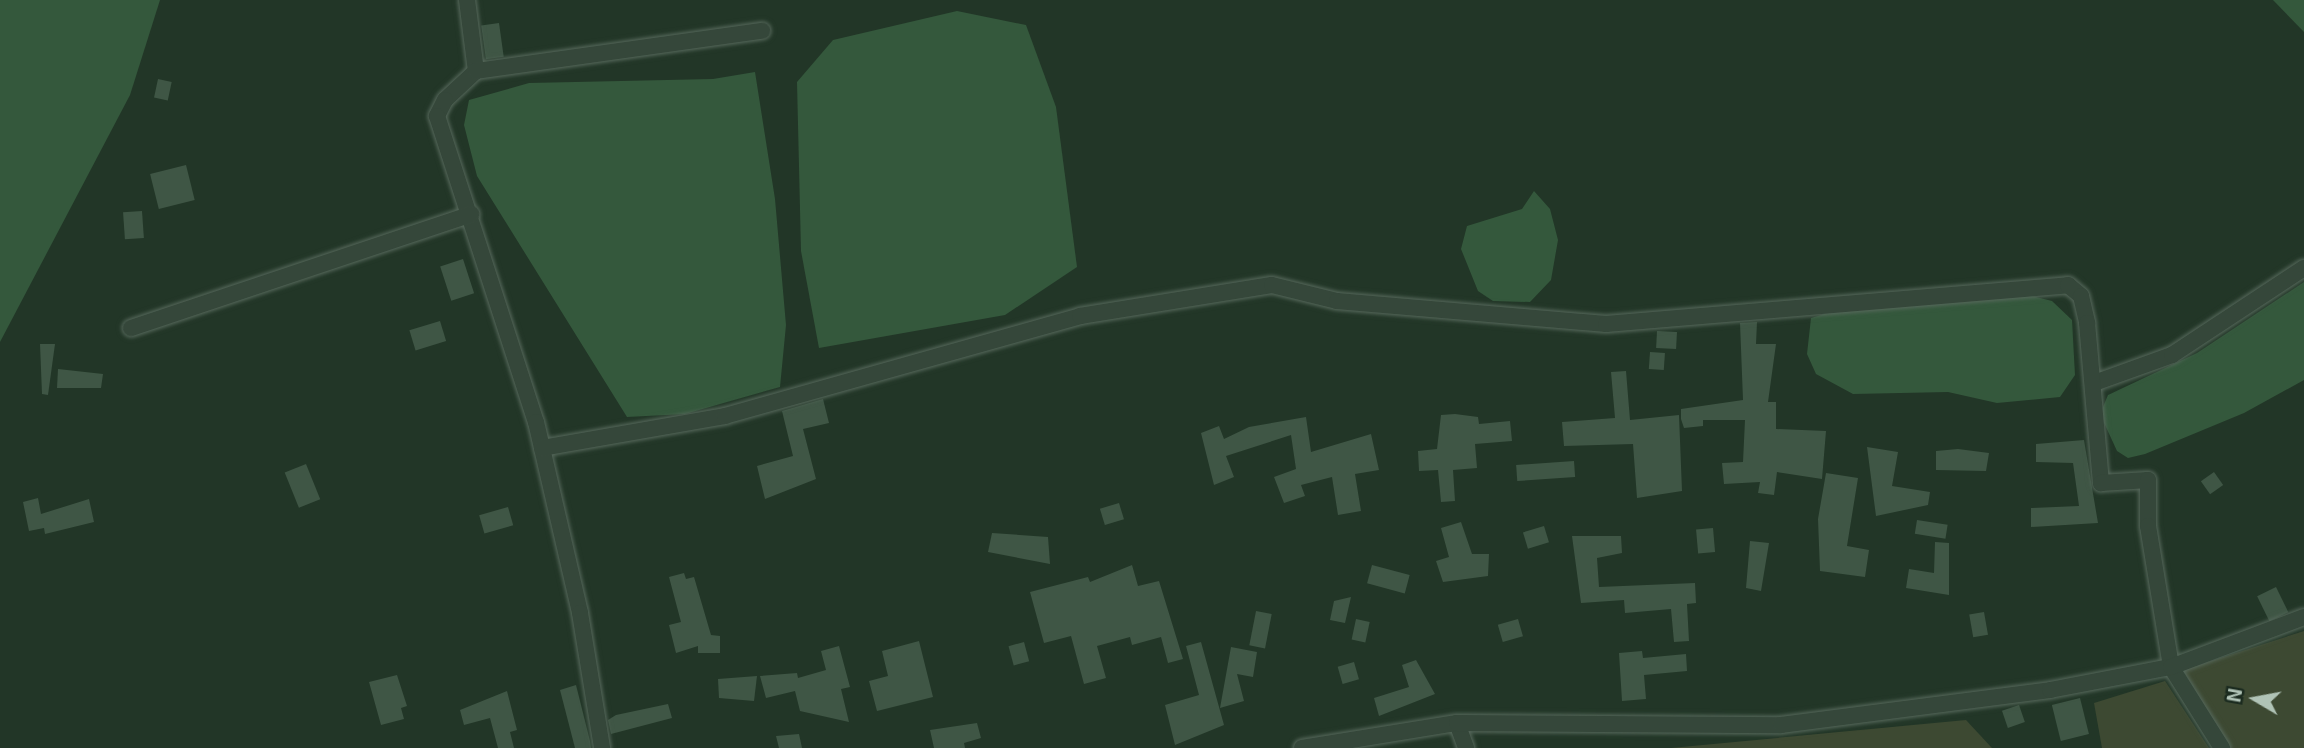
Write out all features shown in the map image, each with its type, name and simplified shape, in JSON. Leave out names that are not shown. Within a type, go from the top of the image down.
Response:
[{"type":"street","points":[[467,0],[476,71]]},
{"type":"street","points":[[602,748],[580,613],[542,447],[471,214],[437,117],[445,100],[476,71],[762,32]]},
{"type":"street","points":[[131,328],[471,214]]},
{"type":"street","points":[[2097,382],[2172,355],[2304,268]]},
{"type":"street","points":[[542,447],[725,416],[1080,316],[1272,285],[1337,301],[1606,324],[2068,285],[2081,296],[2097,382],[2101,483],[2148,480],[2148,526],[2171,667],[2222,748]]},
{"type":"street","points":[[1302,748],[1457,723],[1781,725],[2050,690],[2171,667],[2304,617]]},
{"type":"street","points":[[1457,723],[1466,748]]},
{"type":"shaded area","points":[[0,0],[160,0],[130,95],[0,342]]},
{"type":"shaded area","points":[[2273,0],[2304,0],[2304,32]]},
{"type":"shaded area","points":[[957,11],[1026,25],[1056,107],[1077,267],[1005,315],[819,348],[801,251],[797,82],[833,40]]},
{"type":"shaded area","points":[[755,72],[775,199],[786,325],[780,387],[685,414],[627,417],[477,176],[464,125],[469,100],[529,83],[713,79]]},
{"type":"shaded area","points":[[1534,191],[1550,209],[1558,240],[1551,280],[1530,302],[1493,301],[1478,291],[1461,249],[1467,226],[1522,209]]},
{"type":"shaded area","points":[[2304,282],[2304,380],[2244,413],[2145,454],[2128,458],[2117,451],[2100,414],[2108,395],[2197,353]]},
{"type":"shaded area","points":[[2024,294],[2052,301],[2072,320],[2075,375],[2060,397],[1997,403],[1948,392],[1853,394],[1816,374],[1807,354],[1811,318],[1831,312]]},
{"type":"shaded area","points":[[2304,631],[2304,748],[2230,748],[2183,670]]},
{"type":"shaded area","points":[[2165,681],[2209,748],[2102,748],[2094,703]]},
{"type":"shaded area","points":[[1966,720],[1992,748],[1671,748]]},
{"type":"building","points":[[499,23],[504,57],[486,59],[481,26]]},
{"type":"building","points":[[158,79],[172,82],[168,100],[154,98]]},
{"type":"building","points":[[186,165],[195,200],[159,209],[150,174]]},
{"type":"building","points":[[142,211],[144,238],[125,239],[123,212]]},
{"type":"building","points":[[463,259],[474,293],[451,301],[440,266]]},
{"type":"building","points":[[440,321],[446,341],[416,350],[409,330]]},
{"type":"building","points":[[1757,322],[1756,344],[1776,344],[1768,402],[1776,402],[1776,429],[1826,431],[1822,479],[1777,472],[1774,495],[1758,493],[1760,482],[1724,484],[1722,463],[1743,462],[1745,420],[1703,420],[1703,426],[1684,428],[1681,419],[1681,409],[1743,400],[1740,323]]},
{"type":"building","points":[[1657,331],[1677,332],[1676,349],[1656,348]]},
{"type":"building","points":[[40,344],[55,344],[48,395],[42,394]]},
{"type":"building","points":[[1650,352],[1665,353],[1664,370],[1649,369]]},
{"type":"building","points":[[58,369],[103,374],[101,388],[57,388]]},
{"type":"building","points":[[1626,371],[1630,420],[1679,415],[1682,491],[1637,498],[1633,444],[1564,446],[1562,422],[1615,418],[1611,372]]},
{"type":"building","points":[[823,399],[829,423],[803,429],[816,479],[765,499],[757,466],[793,456],[782,411]]},
{"type":"building","points":[[1441,415],[1478,417],[1479,424],[1510,421],[1512,441],[1475,444],[1477,468],[1453,470],[1455,501],[1441,502],[1438,470],[1419,471],[1418,451],[1437,449]]},
{"type":"building","points":[[1306,417],[1311,452],[1371,434],[1379,470],[1355,474],[1361,511],[1338,515],[1332,477],[1301,485],[1305,496],[1284,503],[1274,477],[1296,469],[1291,435],[1226,456],[1234,477],[1214,485],[1201,433],[1219,426],[1224,439],[1249,427]]},
{"type":"building","points":[[2084,440],[2098,523],[2031,527],[2031,508],[2079,506],[2073,463],[2036,462],[2036,444]]},
{"type":"building","points":[[1867,447],[1898,452],[1892,486],[1930,492],[1928,505],[1876,516]]},
{"type":"building","points":[[1958,449],[1989,453],[1986,471],[1936,470],[1936,451]]},
{"type":"building","points":[[1574,461],[1575,477],[1517,481],[1516,465]]},
{"type":"building","points":[[306,464],[320,499],[299,508],[285,473]]},
{"type":"building","points":[[2214,472],[2223,485],[2210,494],[2201,481]]},
{"type":"building","points":[[1826,473],[1858,478],[1847,546],[1869,550],[1865,577],[1820,571],[1818,519]]},
{"type":"building","points":[[38,498],[41,514],[89,499],[94,522],[45,534],[44,528],[29,531],[23,502]]},
{"type":"building","points":[[1119,503],[1124,519],[1105,525],[1100,509]]},
{"type":"building","points":[[508,507],[513,525],[484,534],[479,515]]},
{"type":"building","points":[[1917,520],[1948,525],[1945,539],[1915,534]]},
{"type":"building","points":[[1461,522],[1472,554],[1489,554],[1488,576],[1443,582],[1436,561],[1449,557],[1441,528]]},
{"type":"building","points":[[1544,526],[1549,542],[1528,549],[1523,532]]},
{"type":"building","points":[[1713,528],[1715,552],[1698,553],[1696,529]]},
{"type":"building","points":[[992,533],[1048,537],[1050,564],[988,552]]},
{"type":"building","points":[[1572,536],[1621,536],[1622,553],[1597,558],[1599,587],[1695,583],[1696,603],[1687,604],[1689,641],[1674,642],[1671,609],[1625,613],[1624,600],[1581,603]]},
{"type":"building","points":[[1750,541],[1769,543],[1761,591],[1746,588]]},
{"type":"building","points":[[1935,542],[1949,543],[1949,595],[1906,588],[1909,569],[1934,573]]},
{"type":"building","points":[[1132,565],[1138,586],[1159,581],[1183,659],[1168,663],[1161,637],[1132,645],[1130,637],[1097,646],[1106,678],[1084,684],[1071,636],[1044,643],[1030,592],[1088,577],[1090,582]]},
{"type":"building","points":[[1372,565],[1410,575],[1405,593],[1367,583]]},
{"type":"building","points":[[684,573],[686,579],[694,577],[711,635],[720,636],[720,653],[698,653],[698,646],[676,653],[669,625],[681,622],[669,577]]},
{"type":"building","points":[[2276,587],[2288,612],[2269,621],[2257,596]]},
{"type":"building","points":[[1351,597],[1345,623],[1330,620],[1334,601]]},
{"type":"building","points":[[1256,611],[1272,614],[1265,648],[1249,645]]},
{"type":"building","points":[[1984,612],[1988,635],[1973,637],[1969,615]]},
{"type":"building","points":[[1356,619],[1370,622],[1365,642],[1352,640]]},
{"type":"building","points":[[1518,619],[1523,636],[1503,642],[1498,625]]},
{"type":"building","points":[[919,641],[933,697],[877,711],[869,681],[888,676],[882,651]]},
{"type":"building","points":[[1024,642],[1029,661],[1014,665],[1009,646]]},
{"type":"building","points":[[1201,642],[1224,725],[1175,745],[1165,705],[1199,695],[1186,646]]},
{"type":"building","points":[[839,646],[850,687],[841,689],[849,722],[800,711],[795,691],[766,698],[760,676],[797,673],[798,678],[826,670],[821,651]]},
{"type":"building","points":[[1231,647],[1257,652],[1253,677],[1237,674],[1244,701],[1220,708]]},
{"type":"building","points":[[1642,651],[1643,658],[1686,654],[1687,671],[1644,675],[1646,699],[1622,701],[1619,653]]},
{"type":"building","points":[[1416,660],[1435,694],[1379,716],[1374,698],[1409,687],[1402,665]]},
{"type":"building","points":[[1354,662],[1359,679],[1343,684],[1338,667]]},
{"type":"building","points":[[397,675],[407,706],[401,708],[404,719],[381,725],[369,682]]},
{"type":"building","points":[[757,676],[754,701],[719,698],[718,679]]},
{"type":"building","points":[[576,685],[591,748],[575,748],[560,690]]},
{"type":"building","points":[[507,691],[517,730],[510,732],[514,748],[498,748],[490,718],[464,725],[460,710]]},
{"type":"building","points":[[2080,698],[2089,734],[2061,741],[2052,705]]},
{"type":"building","points":[[668,704],[672,718],[611,734],[608,720],[616,715]]},
{"type":"building","points":[[2019,705],[2025,722],[2008,728],[2002,711]]},
{"type":"building","points":[[977,723],[981,738],[964,743],[965,748],[934,748],[930,730]]},
{"type":"building","points":[[799,734],[802,748],[779,748],[776,736]]}]
